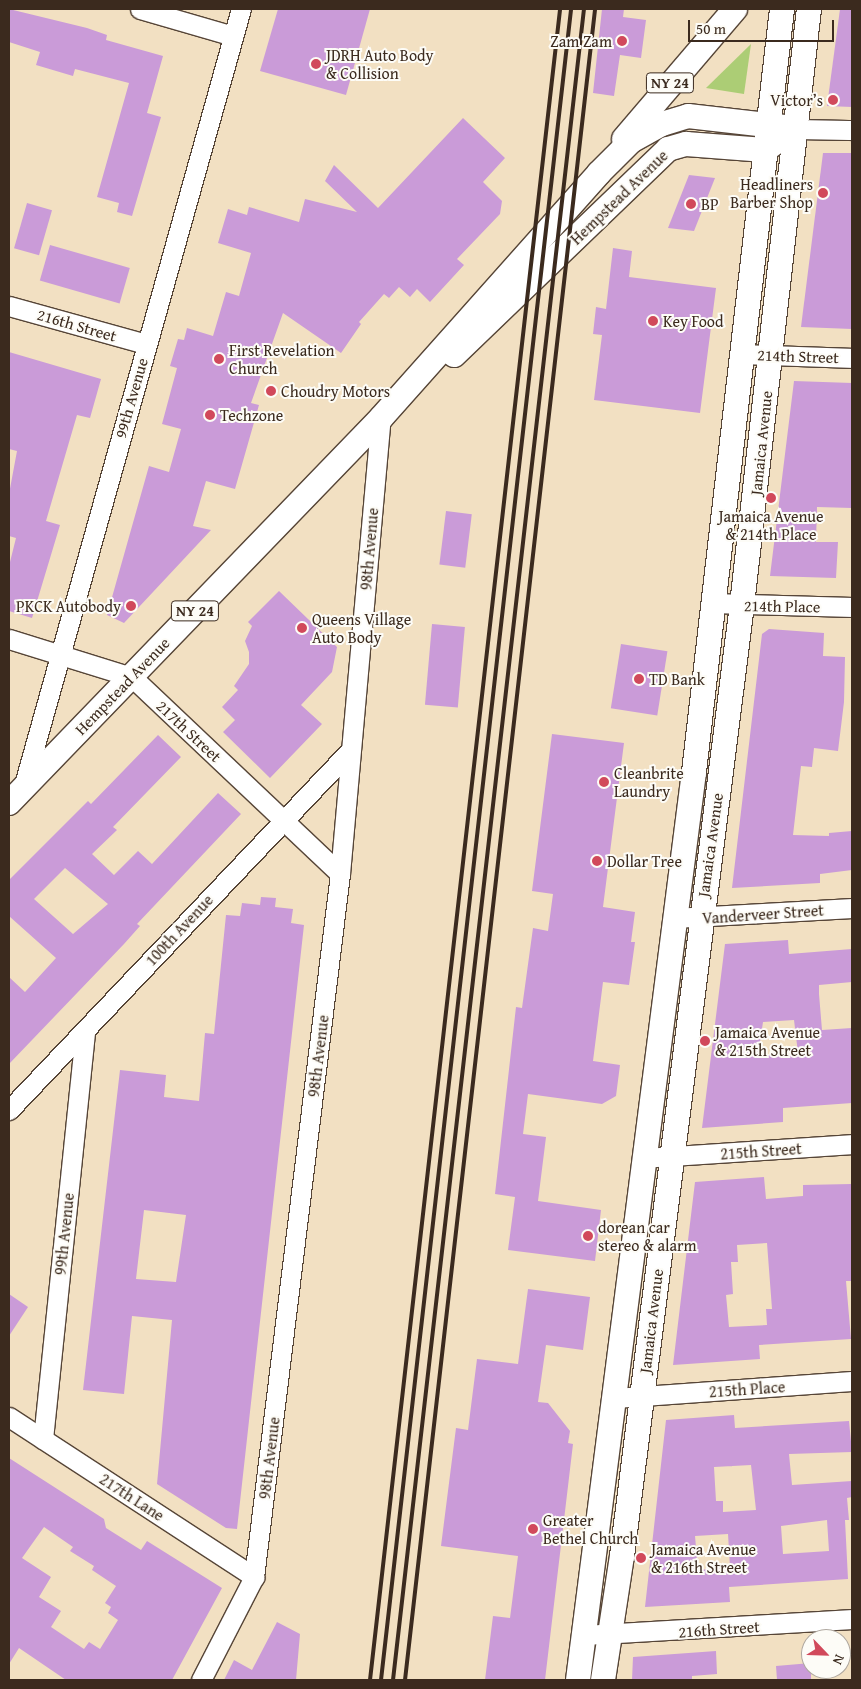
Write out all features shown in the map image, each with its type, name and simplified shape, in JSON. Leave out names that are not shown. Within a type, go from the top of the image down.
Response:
[{"type":"main road","name":"NY 24","points":[[609,161],[636,122],[735,9]]},
{"type":"main road","name":"Jamaica Avenue","points":[[578,1680],[743,354],[782,9]]},
{"type":"main road","name":"Jamaica Avenue","points":[[604,1680],[642,1397],[670,1157],[742,605],[794,129],[809,9]]},
{"type":"main road","name":"Hempstead Avenue","points":[[16,796],[381,418],[609,161],[645,132],[678,118],[768,124],[794,129]]},
{"type":"main road","points":[[765,150],[794,129]]},
{"type":"main road","name":"Hempstead Avenue","points":[[381,418],[493,321],[673,146],[686,144],[765,150]]},
{"type":"street","points":[[140,9],[233,36]]},
{"type":"street","name":"99th Avenue","points":[[16,796],[60,654],[241,9]]},
{"type":"street","points":[[794,129],[852,130]]},
{"type":"street","name":"216th Street","points":[[9,306],[146,344]]},
{"type":"street","name":"214th Street","points":[[743,354],[852,358]]},
{"type":"street","name":"98th Avenue","points":[[201,1680],[254,1577],[340,874],[381,418]]},
{"type":"street","name":"214th Place","points":[[712,603],[852,607]]},
{"type":"street","name":"217th Street","points":[[9,639],[132,677],[340,874]]},
{"type":"street","name":"100th Avenue","points":[[9,1110],[350,751]]},
{"type":"street","name":"Vanderveer Street","points":[[674,918],[701,919],[852,908]]},
{"type":"street","name":"99th Avenue","points":[[43,1439],[85,1030]]},
{"type":"street","name":"215th Street","points":[[643,1158],[852,1144]]},
{"type":"street","name":"215th Place","points":[[614,1398],[852,1381]]},
{"type":"street","name":"217th Lane","points":[[9,1417],[254,1577]]},
{"type":"street","name":"216th Street","points":[[585,1635],[852,1620]]},
{"type":"green space","points":[[751,44],[744,94],[706,88]]},
{"type":"building","points":[[9,9],[87,28],[107,35],[106,40],[163,56],[147,113],[161,117],[132,216],[117,212],[119,203],[97,197],[129,83],[75,69],[73,76],[36,65],[40,52],[9,42]]},
{"type":"building","points":[[278,9],[370,9],[346,95],[260,71]]},
{"type":"building","points":[[602,9],[624,9],[623,17],[646,20],[641,58],[620,55],[614,96],[593,93]]},
{"type":"building","points":[[840,9],[852,9],[852,107],[827,106]]},
{"type":"building","points":[[463,118],[505,158],[483,182],[502,201],[500,214],[457,259],[464,265],[430,302],[417,289],[410,297],[399,287],[389,298],[384,294],[359,322],[361,324],[341,353],[283,313],[251,403],[259,405],[235,489],[206,481],[193,526],[211,530],[124,623],[107,615],[149,466],[169,472],[181,429],[162,424],[177,368],[170,366],[178,339],[184,340],[187,328],[213,336],[226,292],[239,296],[251,253],[218,243],[228,209],[247,215],[249,207],[299,222],[305,199],[357,212],[325,181],[334,165],[378,208]]},
{"type":"building","points":[[823,153],[852,153],[852,329],[801,327]]},
{"type":"building","name":"BP","points":[[689,175],[715,178],[694,231],[668,228]]},
{"type":"building","points":[[27,203],[52,210],[39,255],[14,248]]},
{"type":"building","points":[[50,245],[130,268],[120,303],[40,281]]},
{"type":"building","name":"Key Food","points":[[613,248],[632,251],[629,277],[716,288],[700,413],[594,400],[602,335],[593,334],[596,307],[606,309]]},
{"type":"building","points":[[9,352],[101,379],[90,418],[77,415],[46,521],[60,525],[32,618],[9,611],[9,566],[16,538],[9,536],[9,494],[17,451],[9,449]]},
{"type":"building","points":[[794,381],[852,383],[852,508],[817,507],[816,542],[838,542],[836,578],[770,576]]},
{"type":"building","points":[[446,511],[472,514],[465,568],[439,565]]},
{"type":"building","points":[[279,591],[337,647],[332,672],[301,705],[322,724],[270,778],[223,732],[235,720],[222,707],[238,690],[234,686],[249,664],[249,652],[245,641],[252,626],[248,622]]},
{"type":"building","points":[[432,624],[465,627],[458,708],[425,705]]},
{"type":"building","points":[[769,629],[824,633],[823,656],[845,657],[844,702],[838,751],[814,748],[812,767],[801,766],[793,835],[829,836],[829,833],[852,831],[852,870],[820,874],[820,883],[732,888],[762,634]]},
{"type":"building","name":"TD Bank","points":[[621,644],[667,651],[657,716],[611,708]]},
{"type":"building","points":[[552,734],[624,743],[603,907],[635,912],[631,942],[635,942],[629,985],[603,982],[593,1061],[620,1065],[616,1096],[602,1104],[528,1094],[523,1134],[546,1137],[538,1201],[601,1210],[595,1261],[508,1250],[515,1197],[495,1194],[516,1007],[522,1008],[533,928],[548,931],[553,894],[532,891]]},
{"type":"building","points":[[158,735],[181,757],[113,827],[117,830],[92,854],[114,875],[138,851],[152,864],[218,793],[241,814],[137,924],[140,926],[124,944],[9,1064],[9,977],[25,992],[56,958],[9,916],[9,880],[88,801],[91,804]],"holes":[[[65,868],[108,904],[73,934],[34,899]]]},
{"type":"building","points":[[261,897],[276,898],[275,907],[293,909],[291,923],[304,925],[237,1529],[226,1528],[157,1484],[172,1320],[132,1316],[124,1394],[83,1390],[120,1070],[166,1075],[164,1097],[199,1101],[205,1033],[214,1034],[226,915],[240,916],[242,903],[260,905]],"holes":[[[144,1210],[186,1215],[176,1282],[136,1279]]]},
{"type":"building","points":[[788,940],[789,954],[852,949],[852,982],[819,985],[819,994],[822,1030],[852,1028],[852,1103],[783,1108],[783,1122],[702,1128],[725,944]],"holes":[[[794,1020],[798,1053],[758,1056],[763,1022]]]},
{"type":"building","points":[[764,1177],[766,1199],[803,1196],[803,1185],[851,1184],[852,1281],[846,1281],[851,1339],[759,1345],[760,1359],[673,1365],[695,1182]],"holes":[[[767,1243],[772,1309],[766,1309],[767,1325],[729,1327],[726,1295],[733,1294],[731,1262],[738,1262],[737,1245]]]},
{"type":"building","points":[[528,1289],[590,1297],[583,1350],[546,1345],[538,1402],[548,1403],[570,1431],[568,1443],[573,1444],[545,1680],[485,1680],[493,1616],[510,1618],[518,1556],[441,1546],[456,1428],[468,1430],[477,1359],[518,1364]]},
{"type":"building","points":[[9,1294],[28,1307],[9,1336]]},
{"type":"building","points":[[734,1415],[735,1428],[849,1421],[852,1452],[789,1454],[792,1485],[852,1481],[852,1497],[847,1498],[849,1520],[845,1520],[848,1579],[729,1587],[730,1602],[645,1607],[666,1420]],"holes":[[[751,1465],[756,1510],[723,1512],[723,1501],[716,1501],[714,1467]],[[827,1520],[829,1551],[783,1554],[781,1526]],[[728,1534],[730,1567],[698,1570],[695,1536]]]},
{"type":"building","points":[[9,1458],[104,1519],[106,1528],[141,1550],[147,1541],[222,1588],[172,1680],[66,1680],[19,1648],[9,1664]],"holes":[[[44,1527],[73,1547],[70,1551],[94,1566],[92,1570],[116,1586],[105,1603],[111,1607],[108,1613],[118,1620],[100,1649],[89,1642],[84,1649],[51,1627],[61,1611],[39,1597],[51,1577],[22,1558]]]},
{"type":"building","points":[[277,1622],[300,1634],[296,1680],[224,1680],[234,1660],[252,1670]]},
{"type":"building","points":[[716,1651],[717,1674],[692,1676],[692,1680],[632,1680],[633,1657]]},
{"type":"building","points":[[801,1664],[801,1679],[811,1680],[777,1680],[776,1666]]},
{"type":"railway","points":[[370,1680],[560,9]]},
{"type":"railway","points":[[381,1680],[571,9]]},
{"type":"railway","points":[[393,1680],[584,9]]},
{"type":"railway","points":[[405,1680],[595,9]]},
{"type":"place","name":"Zam Zam","points":[[622,41]]},
{"type":"place","name":"JDRH Auto Body & Collision","points":[[316,64]]},
{"type":"place","name":"Victor’s","points":[[833,100]]},
{"type":"place","name":"Headliners Barber Shop","points":[[823,193]]},
{"type":"place","name":"BP","points":[[691,204]]},
{"type":"place","name":"Key Food","points":[[653,321]]},
{"type":"place","name":"First Revelation Church","points":[[219,359]]},
{"type":"place","name":"Choudry Motors","points":[[271,391]]},
{"type":"place","name":"Techzone","points":[[210,415]]},
{"type":"place","name":"Jamaica Avenue & 214th Place","points":[[771,498]]},
{"type":"place","name":"PKCK Autobody","points":[[131,606]]},
{"type":"place","name":"Queens Village Auto Body","points":[[302,628]]},
{"type":"place","name":"TD Bank","points":[[639,679]]},
{"type":"place","name":"Cleanbrite Laundry","points":[[604,782]]},
{"type":"place","name":"Dollar Tree","points":[[597,861]]},
{"type":"place","name":"Jamaica Avenue & 215th Street","points":[[705,1041]]},
{"type":"place","name":"dorean car stereo & alarm","points":[[588,1236]]},
{"type":"place","name":"Greater Bethel Church","points":[[533,1529]]},
{"type":"place","name":"Jamaica Avenue & 216th Street","points":[[641,1558]]}]
